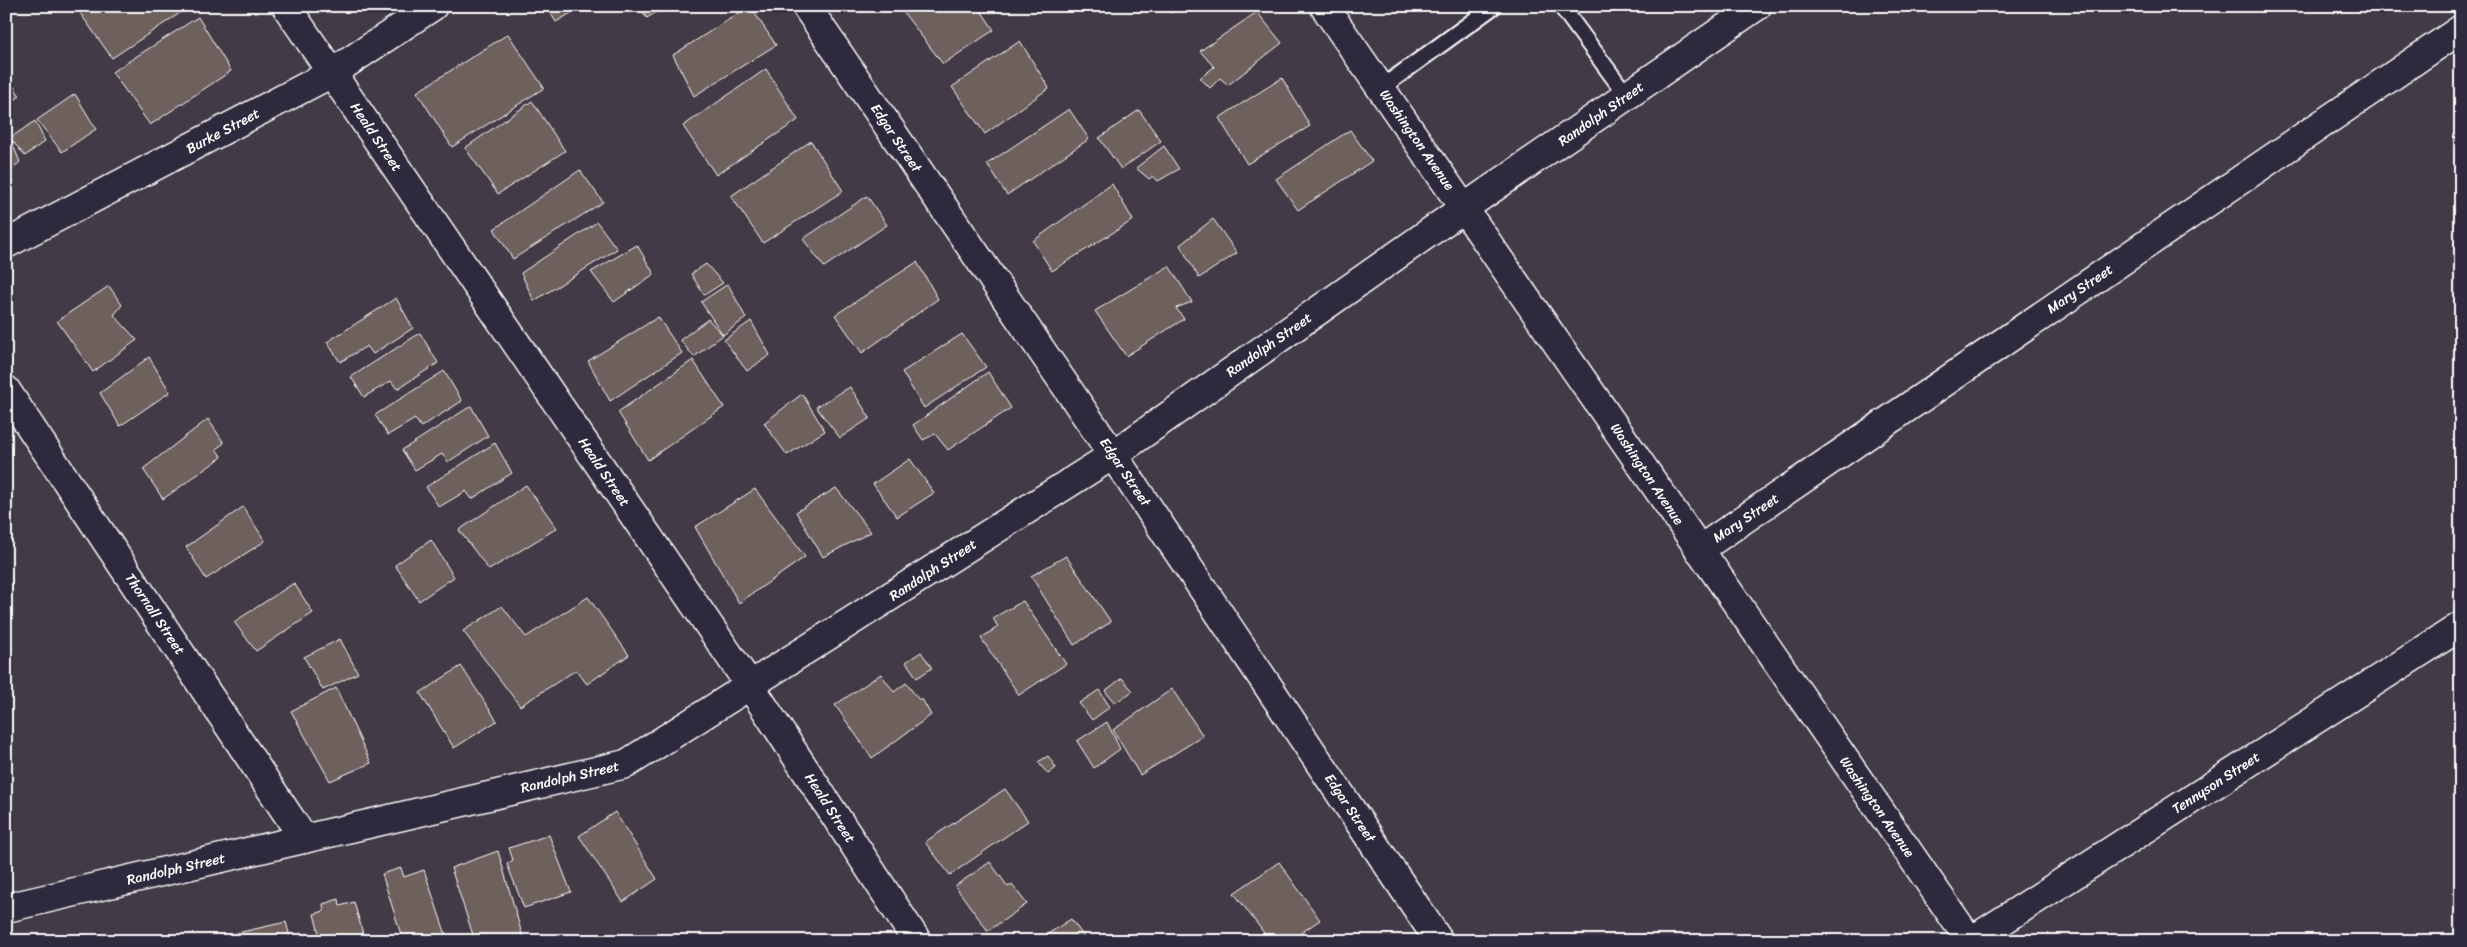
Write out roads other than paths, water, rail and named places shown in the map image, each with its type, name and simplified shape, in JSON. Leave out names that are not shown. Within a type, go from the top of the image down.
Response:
[{"type":"street","name":"Heald Street","points":[[286,6],[751,686],[918,941]]},
{"type":"street","name":"Burke Street","points":[[6,244],[332,73],[432,6]]},
{"type":"street","name":"Edgar Street","points":[[806,6],[1113,455],[1440,941]]},
{"type":"street","name":"Washington Avenue","points":[[1324,6],[1971,941]]},
{"type":"street","name":"Randolph Street","points":[[6,908],[626,764],[1113,455],[1464,208],[1757,6]]},
{"type":"street","name":"Mary Street","points":[[1699,550],[2461,29]]},
{"type":"street","name":"Thornall Street","points":[[6,390],[304,839]]},
{"type":"street","name":"Tennyson Street","points":[[1971,941],[2459,630]]},
{"type":"lane","points":[[1381,88],[1494,6]]},
{"type":"lane","points":[[1561,6],[1627,96]]}]
